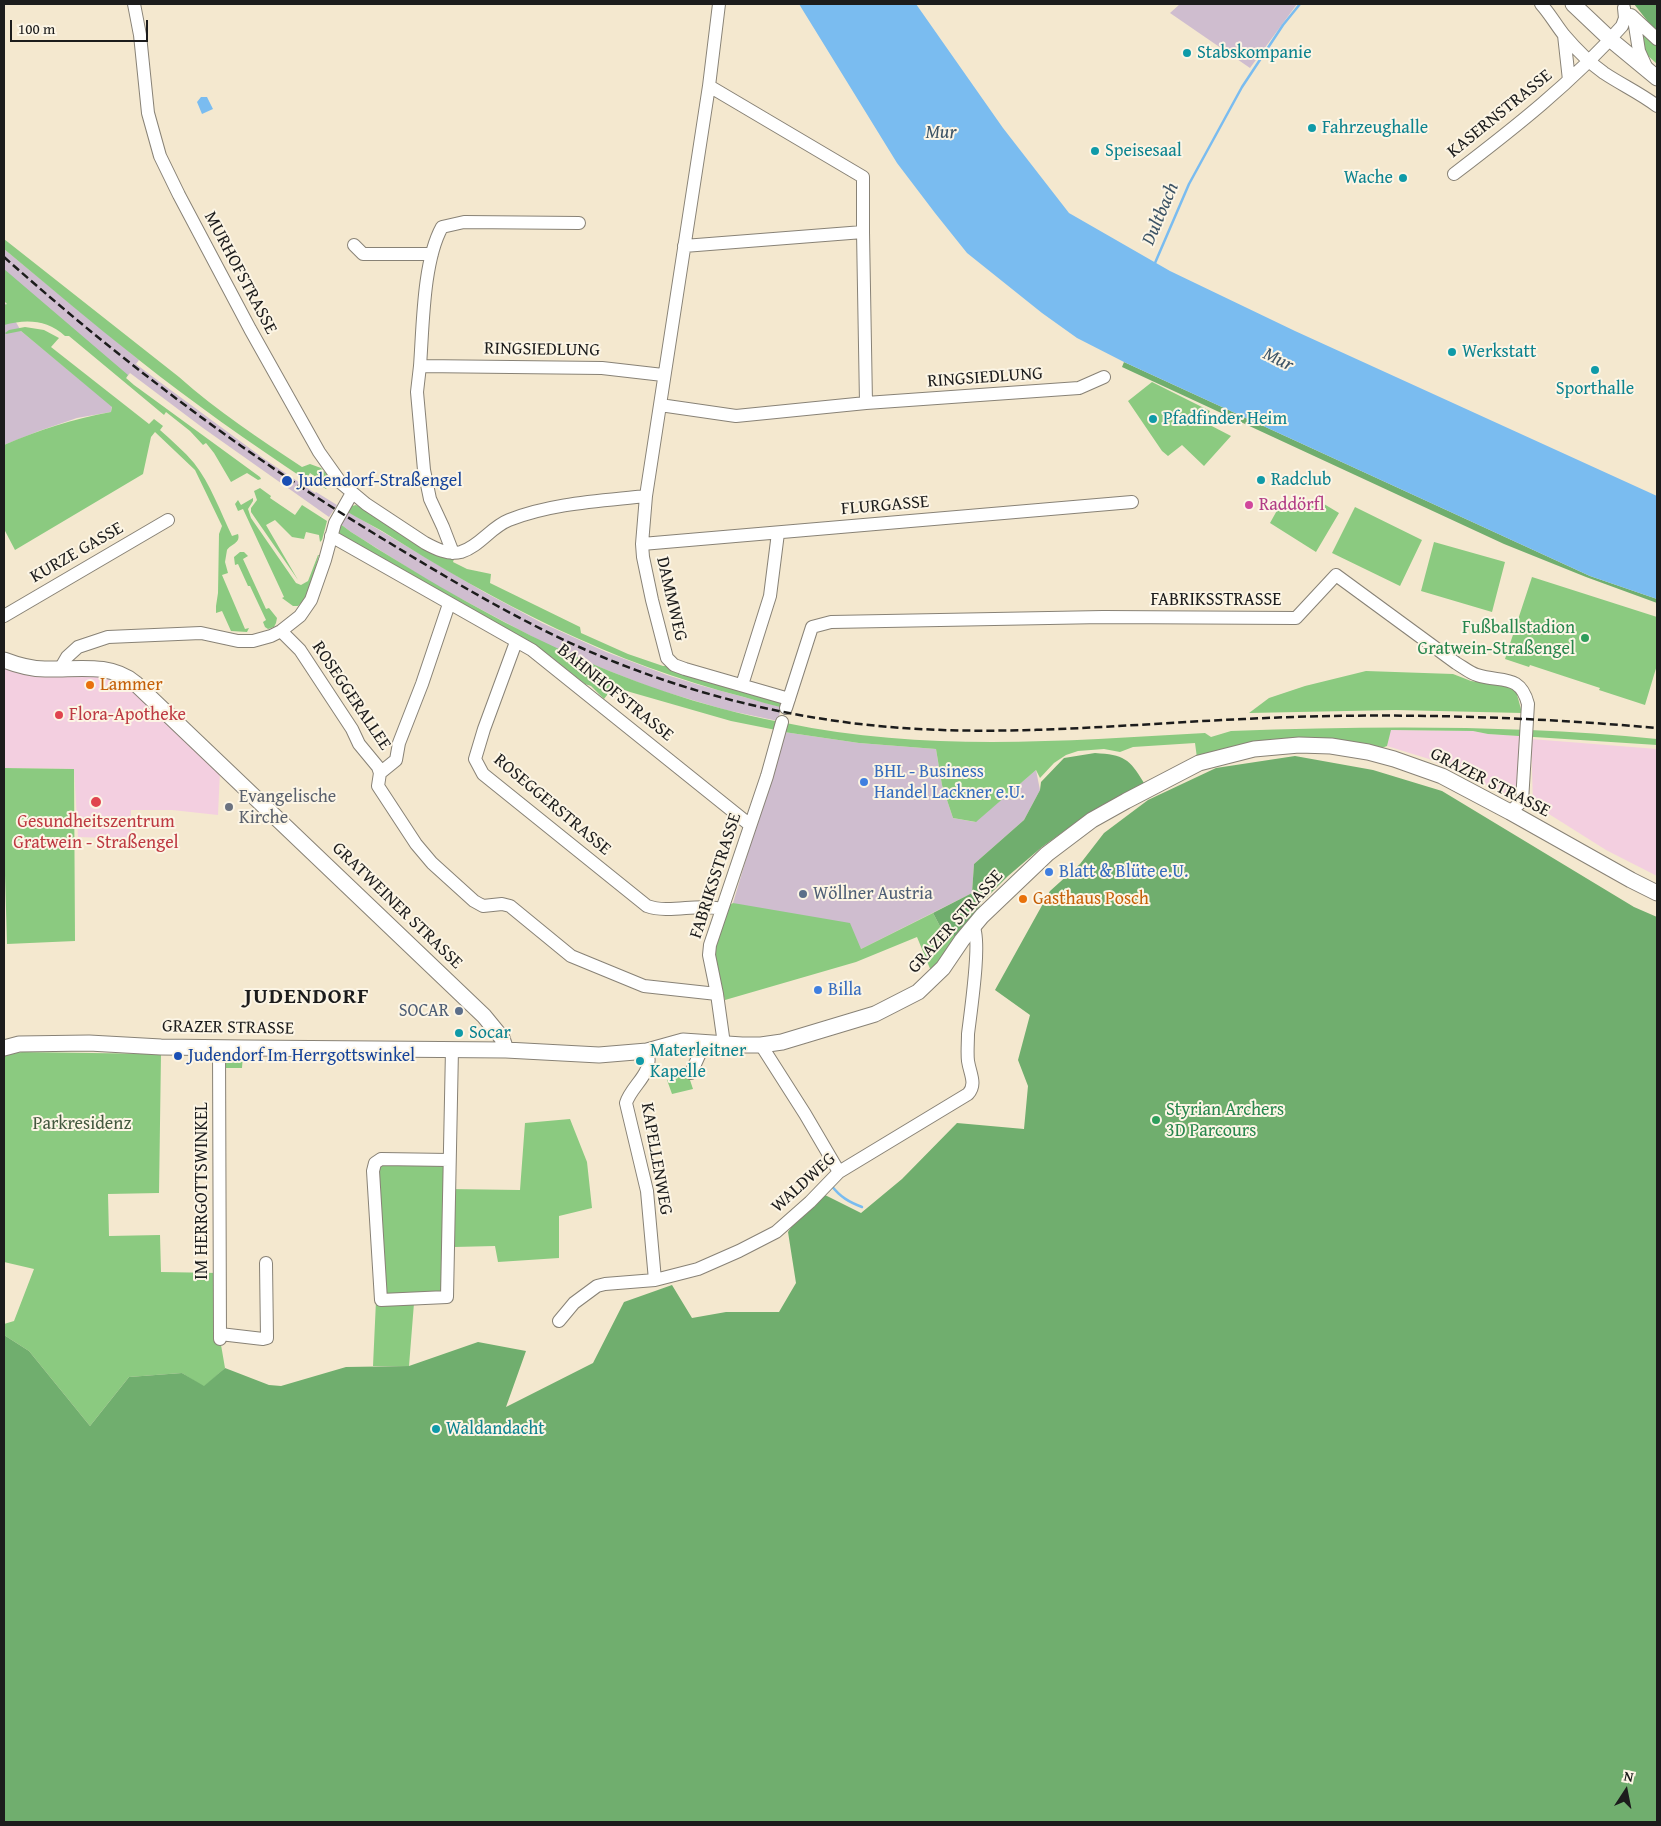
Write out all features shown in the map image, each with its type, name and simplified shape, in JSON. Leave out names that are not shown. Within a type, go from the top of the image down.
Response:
[{"type":"main road","points":[[1573,4],[1611,40],[1653,75]]},
{"type":"main road","name":"GRATWEINER STRASSE","points":[[4,660],[35,668],[106,670],[122,674],[135,683],[484,1016],[502,1038],[506,1050]]},
{"type":"main road","name":"GRAZER STRASSE","points":[[4,1048],[19,1044],[89,1043],[219,1048],[506,1050],[599,1055],[647,1051],[683,1041],[761,1045],[800,1038],[875,1014],[918,992],[934,978],[974,926],[1047,854],[1092,820],[1148,788],[1199,763],[1254,750],[1298,745],[1330,746],[1368,752],[1442,776],[1657,893]]},
{"type":"street","name":"MURHOFSTRASSE","points":[[134,4],[140,36],[148,113],[160,156],[295,411],[319,452],[341,482],[352,493]]},
{"type":"street","points":[[60,669],[78,647],[108,637],[201,632],[238,641],[254,641],[281,631],[300,616],[311,600],[324,566],[336,520],[352,493],[425,543],[436,549],[452,553],[469,548],[500,524],[526,514],[566,506],[646,496],[663,375],[709,86],[719,4]]},
{"type":"street","name":"KASERNSTRASSE","points":[[1541,4],[1552,16],[1564,35],[1590,61]]},
{"type":"street","points":[[1621,6],[1637,25],[1657,39]]},
{"type":"street","name":"KASERNSTRASSE","points":[[1454,174],[1492,145],[1590,61],[1611,40],[1622,26],[1625,18],[1621,6]]},
{"type":"street","points":[[1611,40],[1624,41],[1630,39],[1637,25]]},
{"type":"street","points":[[1637,25],[1640,51],[1653,75]]},
{"type":"street","name":"KASERNSTRASSE","points":[[1564,35],[1568,80]]},
{"type":"street","points":[[1590,61],[1604,73],[1642,94],[1657,106]]},
{"type":"street","points":[[709,86],[863,177],[866,403]]},
{"type":"street","points":[[452,553],[430,499],[420,439],[417,392],[424,313],[435,239],[442,227],[464,222],[579,223]]},
{"type":"street","points":[[684,246],[863,232]]},
{"type":"street","points":[[354,245],[363,254],[432,254]]},
{"type":"street","name":"RINGSIEDLUNG","points":[[420,366],[602,368],[663,375]]},
{"type":"street","name":"RINGSIEDLUNG","points":[[660,405],[736,416],[866,403],[1079,388],[1104,378]]},
{"type":"street","name":"DAMMWEG","points":[[646,496],[642,544],[652,600],[667,658],[680,667],[742,685],[788,704]]},
{"type":"street","name":"FLURGASSE","points":[[642,544],[778,534],[1132,502]]},
{"type":"street","name":"KURZE GASSE","points":[[4,616],[168,520]]},
{"type":"street","points":[[742,685],[770,596],[778,534]]},
{"type":"street","name":"BAHNHOFSTRASSE","points":[[331,536],[532,650],[591,695],[750,825]]},
{"type":"street","name":"FABRIKSSTRASSE","points":[[788,704],[812,627],[831,622],[1111,617],[1296,618],[1336,575],[1456,664],[1477,675],[1499,678],[1517,684],[1525,693],[1528,704],[1522,801],[1510,812]]},
{"type":"street","points":[[380,773],[396,760],[398,743],[422,684],[449,604]]},
{"type":"street","name":"ROSEGGERALLEE","points":[[281,631],[300,650],[352,729],[359,744],[378,767],[380,773],[378,786],[416,844],[432,863],[474,901],[483,906],[502,904],[510,906],[571,956],[644,986],[717,994]]},
{"type":"street","name":"ROSEGGERSTRASSE","points":[[516,642],[475,759],[483,774],[647,906],[656,909],[712,906],[722,909]]},
{"type":"street","name":"FABRIKSSTRASSE","points":[[724,1044],[709,955],[710,945],[782,722]]},
{"type":"street","name":"WALDWEG","points":[[559,1321],[574,1303],[597,1286],[655,1280],[698,1269],[776,1232],[817,1196],[839,1172],[968,1094],[972,1089],[973,1082],[968,1052],[976,948],[976,930],[974,926]]},
{"type":"street","points":[[692,1073],[705,1042]]},
{"type":"street","points":[[761,1045],[806,1114],[839,1172]]},
{"type":"street","name":"IM HERRGOTTSWINKEL","points":[[219,1048],[220,1337],[267,1338],[266,1263]]},
{"type":"street","points":[[449,1160],[381,1159],[375,1163],[373,1171],[380,1300],[447,1297],[452,1049]]},
{"type":"street","name":"KAPELLENWEG","points":[[647,1051],[648,1068],[630,1093],[626,1103],[647,1191],[655,1280]]},
{"type":"shaded area","points":[[1180,4],[1297,4],[1250,68],[1170,13]]},
{"type":"shaded area","points":[[4,249],[139,360],[136,364],[263,458],[315,493],[337,505],[329,517],[203,428],[130,373],[126,378],[4,274]]},
{"type":"shaded area","points":[[4,301],[21,331],[112,406],[111,412],[77,418],[4,445]]},
{"type":"shaded area","points":[[347,511],[484,592],[542,623],[606,652],[667,675],[781,707],[778,721],[726,710],[655,689],[548,645],[437,586],[351,532],[339,523]]},
{"type":"shaded area","points":[[4,665],[114,671],[220,771],[218,815],[172,810],[131,810],[131,839],[78,837],[74,769],[4,768]]},
{"type":"shaded area","points":[[1390,730],[1473,731],[1523,736],[1519,786],[1512,794],[1507,794],[1429,759],[1387,746]]},
{"type":"shaded area","points":[[784,732],[859,743],[936,749],[942,785],[953,818],[975,822],[1036,770],[1040,790],[1024,820],[974,864],[972,893],[861,949],[733,903]]},
{"type":"shaded area","points":[[1531,739],[1657,749],[1657,876],[1606,850],[1533,804]]},
{"type":"green space","points":[[1634,4],[1657,4],[1657,31],[1649,23]]},
{"type":"green space","points":[[1646,32],[1657,44],[1657,64],[1645,53],[1640,34]]},
{"type":"green space","points":[[4,239],[239,424],[302,467],[310,464],[321,468],[331,479],[326,489],[317,483],[319,479],[310,473],[306,480],[221,422],[159,376],[4,249]]},
{"type":"green space","points":[[4,269],[128,375],[126,378],[134,385],[261,479],[258,480],[247,473],[231,482],[206,443],[203,445],[190,431],[166,412],[164,415],[69,336],[65,336],[51,327],[36,322],[4,325],[4,305],[7,304],[4,301]]},
{"type":"green space","points":[[25,327],[44,330],[59,338],[51,347],[149,424],[154,419],[163,426],[160,430],[182,450],[200,471],[232,536],[238,534],[239,537],[227,550],[225,562],[228,573],[222,575],[245,629],[249,628],[247,632],[231,631],[222,611],[216,613],[219,534],[222,526],[195,470],[155,432],[151,437],[143,474],[15,550],[4,529],[4,445],[30,434],[83,418],[111,412],[112,407],[21,331],[5,333],[9,330]]},
{"type":"green space","points":[[1124,362],[1590,576],[1657,599],[1657,603],[1504,544],[1122,367]]},
{"type":"green space","points":[[1152,382],[1210,411],[1204,422],[1231,436],[1204,466],[1182,445],[1168,456],[1162,451],[1128,401]]},
{"type":"green space","points":[[260,488],[271,496],[270,498],[295,515],[302,505],[327,521],[320,542],[319,535],[306,532],[304,539],[292,537],[275,520],[266,525],[298,580],[251,512],[251,508],[257,500],[254,491]]},
{"type":"green space","points":[[253,498],[248,509],[251,518],[296,583],[301,585],[308,581],[319,555],[308,590],[298,606],[293,606],[282,598],[284,597],[243,509],[238,511],[235,504],[238,500],[241,505]]},
{"type":"green space","points":[[1324,504],[1339,513],[1316,552],[1270,523],[1280,505]]},
{"type":"green space","points":[[356,505],[454,559],[453,562],[467,569],[491,574],[490,583],[580,627],[581,633],[628,654],[663,666],[782,700],[784,708],[648,667],[557,629],[468,583],[346,511]]},
{"type":"green space","points":[[1355,507],[1422,540],[1400,586],[1332,553]]},
{"type":"green space","points":[[339,523],[453,594],[557,648],[610,671],[665,691],[721,709],[780,722],[776,730],[731,721],[614,686],[604,699],[591,686],[585,684],[550,656],[339,534]]},
{"type":"green space","points":[[1434,542],[1505,562],[1492,612],[1421,591]]},
{"type":"green space","points":[[240,552],[244,552],[248,556],[243,559],[266,609],[269,608],[277,618],[274,627],[268,629],[265,627],[263,622],[266,620],[250,586],[248,586],[238,564],[235,565],[234,557]]},
{"type":"green space","name":"Fußballstadion Gratwein-Straßengel","points":[[1532,577],[1657,617],[1657,665],[1645,705],[1530,665],[1529,667],[1505,659]]},
{"type":"green space","points":[[1366,671],[1453,674],[1471,681],[1515,687],[1522,713],[1396,710],[1249,713],[1269,698],[1305,686]]},
{"type":"green space","points":[[786,723],[890,738],[942,741],[1047,741],[1205,733],[1211,737],[1231,731],[1444,728],[1604,734],[1657,739],[1657,745],[1488,734],[1473,731],[1391,730],[1387,746],[1379,749],[1350,744],[1197,758],[1195,743],[1133,747],[1120,752],[1104,749],[1078,751],[1066,755],[1054,763],[1040,778],[1036,770],[976,822],[953,818],[942,785],[936,749],[859,743],[784,732]]},
{"type":"green space","points":[[1095,753],[1113,755],[1125,759],[1144,783],[1081,819],[1042,847],[1008,876],[981,903],[976,915],[957,937],[943,932],[933,913],[972,893],[974,864],[1024,820],[1040,790],[1041,782],[1064,758]]},
{"type":"green space","points":[[1295,756],[1373,770],[1442,791],[1634,907],[1657,917],[1657,1822],[4,1822],[4,1335],[29,1351],[90,1426],[129,1377],[182,1373],[204,1386],[225,1368],[269,1385],[281,1386],[346,1367],[409,1366],[478,1342],[526,1351],[506,1407],[593,1363],[624,1302],[672,1285],[692,1318],[726,1312],[779,1312],[796,1283],[788,1232],[815,1190],[861,1213],[902,1179],[957,1123],[1024,1129],[1028,1086],[1018,1060],[1030,1015],[995,990],[1050,891],[1080,864],[1104,833],[1148,800],[1216,768]]},
{"type":"green space","points":[[4,768],[74,769],[75,941],[7,944]]},
{"type":"green space","points":[[733,903],[850,923],[861,949],[933,913],[943,932],[957,937],[931,971],[917,937],[856,962],[725,1000],[712,954],[728,906]]},
{"type":"green space","name":"Parkresidenz","points":[[22,1052],[161,1054],[159,1193],[108,1194],[109,1236],[160,1235],[161,1272],[218,1273],[220,1339],[225,1368],[204,1387],[182,1373],[129,1377],[90,1426],[29,1351],[4,1335],[4,1324],[14,1321],[34,1269],[4,1262],[4,1055]]},
{"type":"green space","points":[[223,1055],[243,1055],[242,1068],[223,1068]]},
{"type":"green space","points":[[688,1074],[693,1089],[672,1094],[667,1080]]},
{"type":"green space","points":[[570,1119],[587,1162],[592,1208],[559,1216],[559,1258],[498,1262],[495,1246],[454,1247],[453,1301],[414,1303],[409,1366],[373,1366],[378,1257],[378,1164],[447,1162],[448,1189],[520,1190],[525,1123]]},
{"type":"water","name":"Mur","points":[[799,4],[916,4],[1003,128],[1069,213],[1170,271],[1295,331],[1657,496],[1657,599],[1590,576],[1124,362],[1077,338],[1042,313],[967,253],[897,163]]},
{"type":"water","points":[[201,97],[207,97],[213,109],[202,114],[197,102]]},
{"type":"waterway","name":"Dultbach","points":[[1155,263],[1189,184],[1242,87],[1283,25],[1300,4]]},
{"type":"waterway","points":[[831,1185],[845,1199],[862,1207]]},
{"type":"railway","points":[[4,257],[91,331],[181,402],[274,469],[370,531],[466,589],[566,641],[647,674],[731,700],[816,718],[903,728],[946,730],[1031,730],[1347,716],[1503,718],[1657,728]]},
{"type":"place","name":"Stabskompanie","points":[[1187,53]]},
{"type":"place","name":"Fahrzeughalle","points":[[1312,128]]},
{"type":"place","name":"Speisesaal","points":[[1095,151]]},
{"type":"place","name":"Wache","points":[[1403,178]]},
{"type":"place","name":"Werkstatt","points":[[1452,352]]},
{"type":"place","name":"Sporthalle","points":[[1595,370]]},
{"type":"place","name":"Pfadfinder Heim","points":[[1153,419]]},
{"type":"place","name":"Radclub","points":[[1261,480]]},
{"type":"place","name":"Judendorf-Straßengel","points":[[287,481]]},
{"type":"place","name":"Raddörfl","points":[[1249,505]]},
{"type":"place","name":"Fußballstadion Gratwein-Straßengel","points":[[1585,638]]},
{"type":"place","name":"Lammer","points":[[90,685]]},
{"type":"place","name":"Flora-Apotheke","points":[[59,715]]},
{"type":"place","name":"BHL - Business Handel Lackner e.U.","points":[[864,782]]},
{"type":"place","name":"Gesundheitszentrum Gratwein - Straßengel","points":[[96,802]]},
{"type":"place","name":"Evangelische Kirche","points":[[229,807]]},
{"type":"place","name":"Blatt & Blüte e.U.","points":[[1049,872]]},
{"type":"place","name":"Wöllner Austria","points":[[803,894]]},
{"type":"place","name":"Gasthaus Posch","points":[[1023,899]]},
{"type":"place","name":"Billa","points":[[818,990]]},
{"type":"place","name":"SOCAR","points":[[459,1011]]},
{"type":"place","name":"Socar","points":[[459,1033]]},
{"type":"place","name":"Judendorf Im Herrgottswinkel","points":[[178,1056]]},
{"type":"place","name":"Materleitner Kapelle","points":[[640,1061]]},
{"type":"place","name":"Styrian Archers 3D Parcours","points":[[1156,1120]]},
{"type":"place","name":"Waldandacht","points":[[436,1429]]},
{"type":"district","name":"JUDENDORF","points":[[307,997]]}]
